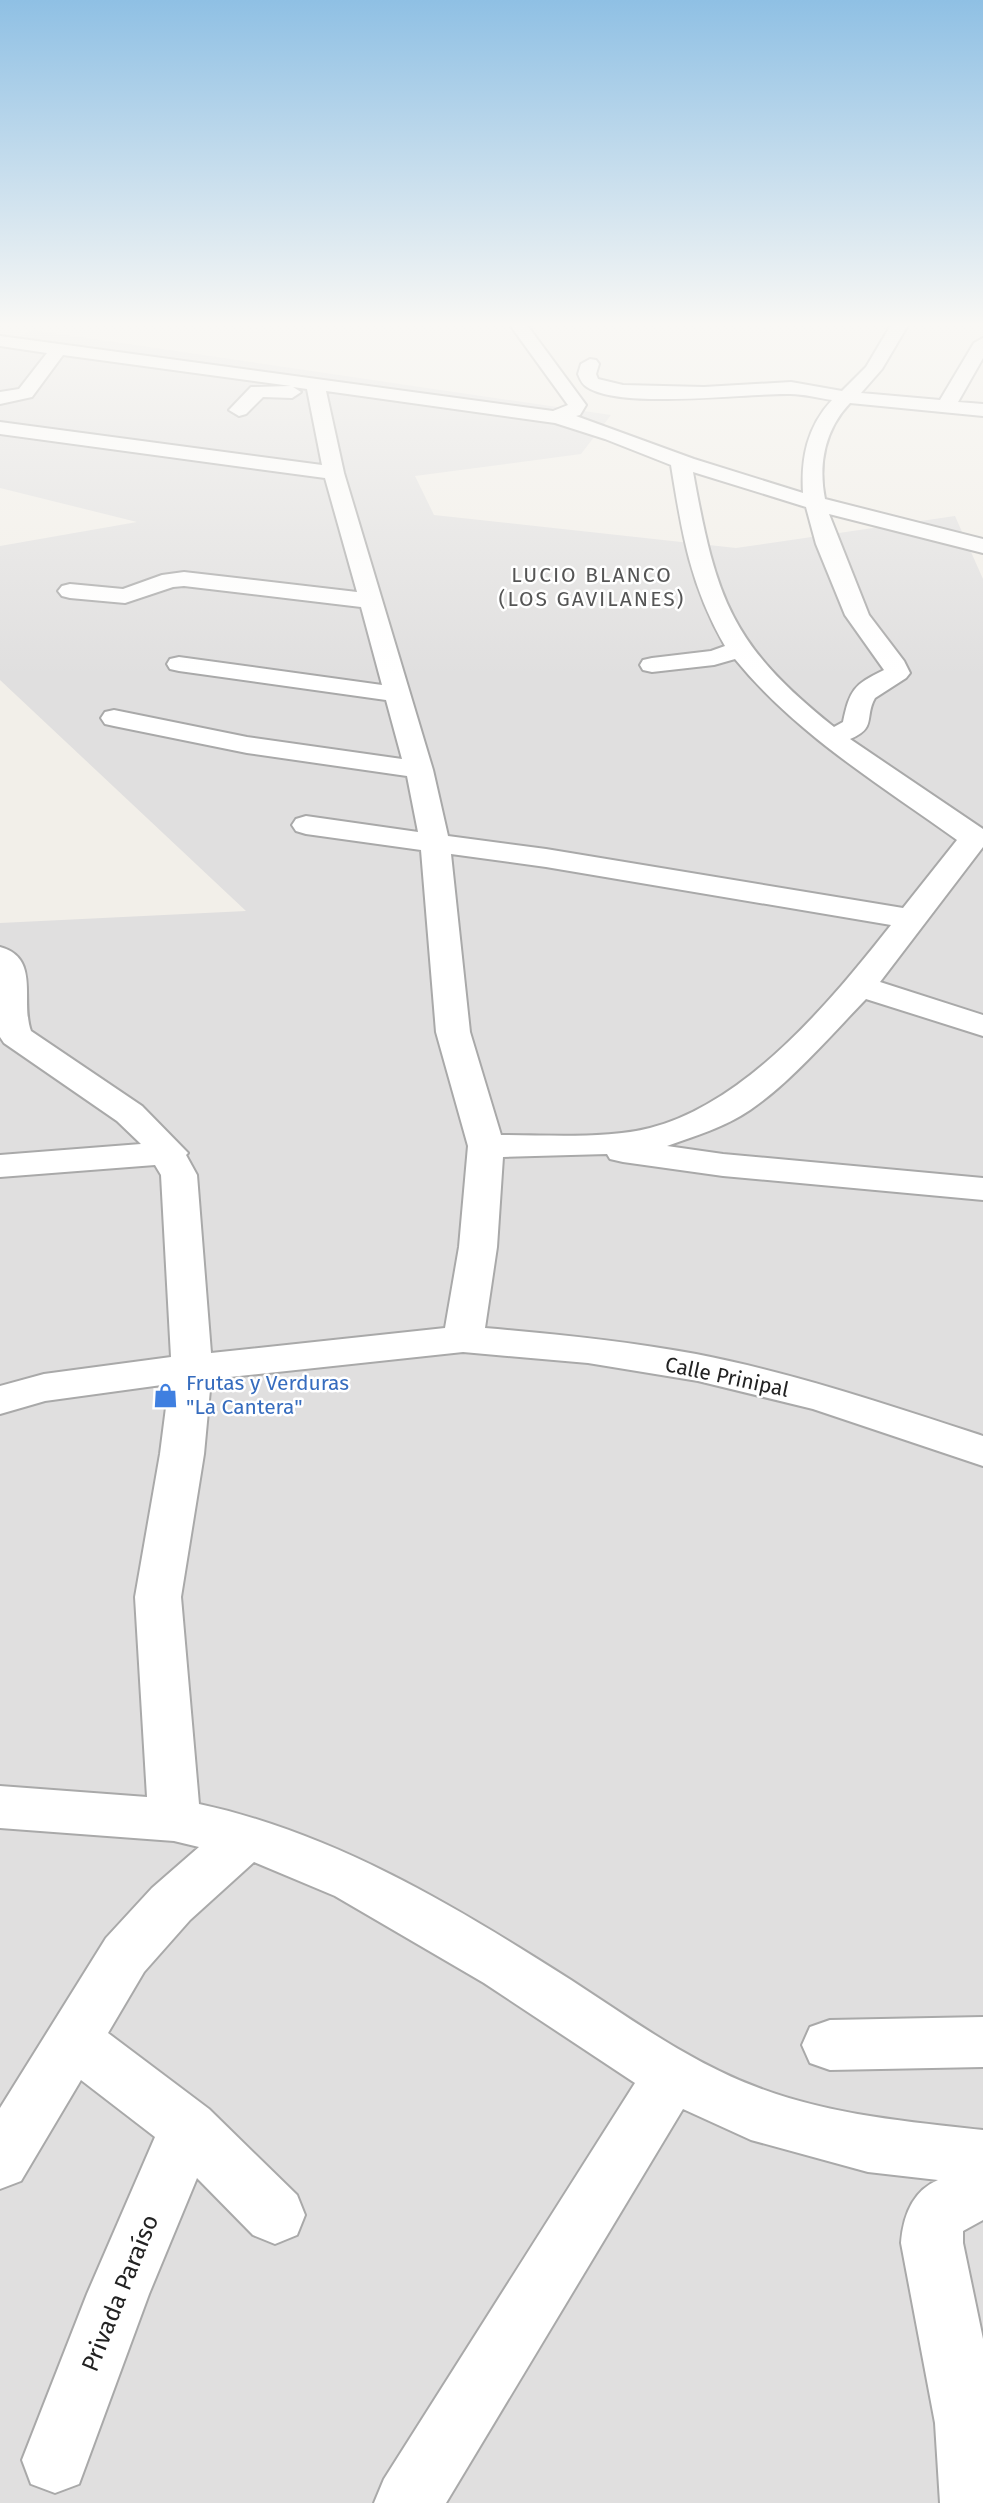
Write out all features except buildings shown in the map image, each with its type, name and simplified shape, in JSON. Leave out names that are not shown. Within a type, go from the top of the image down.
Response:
[{"type":"street","points":[[102,442],[334,473]]},
{"type":"street","points":[[327,442],[395,694],[419,770],[435,843],[453,1032],[486,1146],[478,1247],[463,1339]]},
{"type":"street","points":[[630,442],[681,462],[814,505],[983,546]]},
{"type":"street","points":[[817,442],[812,475],[814,505],[857,614],[866,630],[895,666],[897,673],[863,696],[859,722],[855,728],[831,737]]},
{"type":"street","points":[[486,1146],[590,1145],[653,1139],[702,1122],[739,1102],[788,1059],[860,986],[978,838],[831,737],[790,704],[741,649],[718,614],[703,578],[681,462]]},
{"type":"street","points":[[70,591],[125,596],[170,580],[184,579],[371,601]]},
{"type":"street","points":[[652,665],[714,658],[741,649]]},
{"type":"street","points":[[179,664],[395,694]]},
{"type":"street","points":[[114,718],[247,745],[419,770]]},
{"type":"street","points":[[306,825],[731,887],[911,919]]},
{"type":"street","points":[[4,960],[12,1025],[16,1036],[151,1131],[170,1153],[179,1175],[192,1368],[182,1454],[158,1597],[174,1820]]},
{"type":"street","points":[[860,986],[983,1026]]},
{"type":"street","points":[[590,1145],[723,1166],[983,1189]]},
{"type":"street","points":[[0,1166],[170,1153]]},
{"type":"street","name":"Calle Prinipal","points":[[0,1401],[44,1388],[192,1368],[463,1339],[588,1350],[698,1368],[823,1398],[983,1451]]},
{"type":"street","points":[[9,1815],[174,1820],[247,1836],[354,1880],[503,1966],[671,2076],[751,2113],[868,2144],[983,2158]]},
{"type":"street","points":[[0,2161],[125,1955],[171,1904],[247,1836]]},
{"type":"street","points":[[74,2041],[188,2128],[275,2215]]},
{"type":"street","points":[[830,2045],[983,2042]]},
{"type":"street","points":[[408,2503],[671,2076]]},
{"type":"street","name":"Privada Paraíso","points":[[55,2460],[118,2294],[188,2128]]},
{"type":"street","points":[[974,2503],[968,2423],[932,2244],[932,2224],[938,2213],[983,2190]]},
{"type":"shaded area","points":[[0,442],[590,442],[581,454],[415,476],[434,515],[736,548],[955,516],[983,579],[983,2503],[0,2503],[0,923],[246,911],[0,680],[0,546],[137,522],[0,488]]},
{"type":"place","name":"Frutas y Verduras \"La Cantera\"","points":[[166,1395]]},
{"type":"district","name":"LUCIO BLANCO (LOS GAVILANES)","points":[[592,587]]}]
